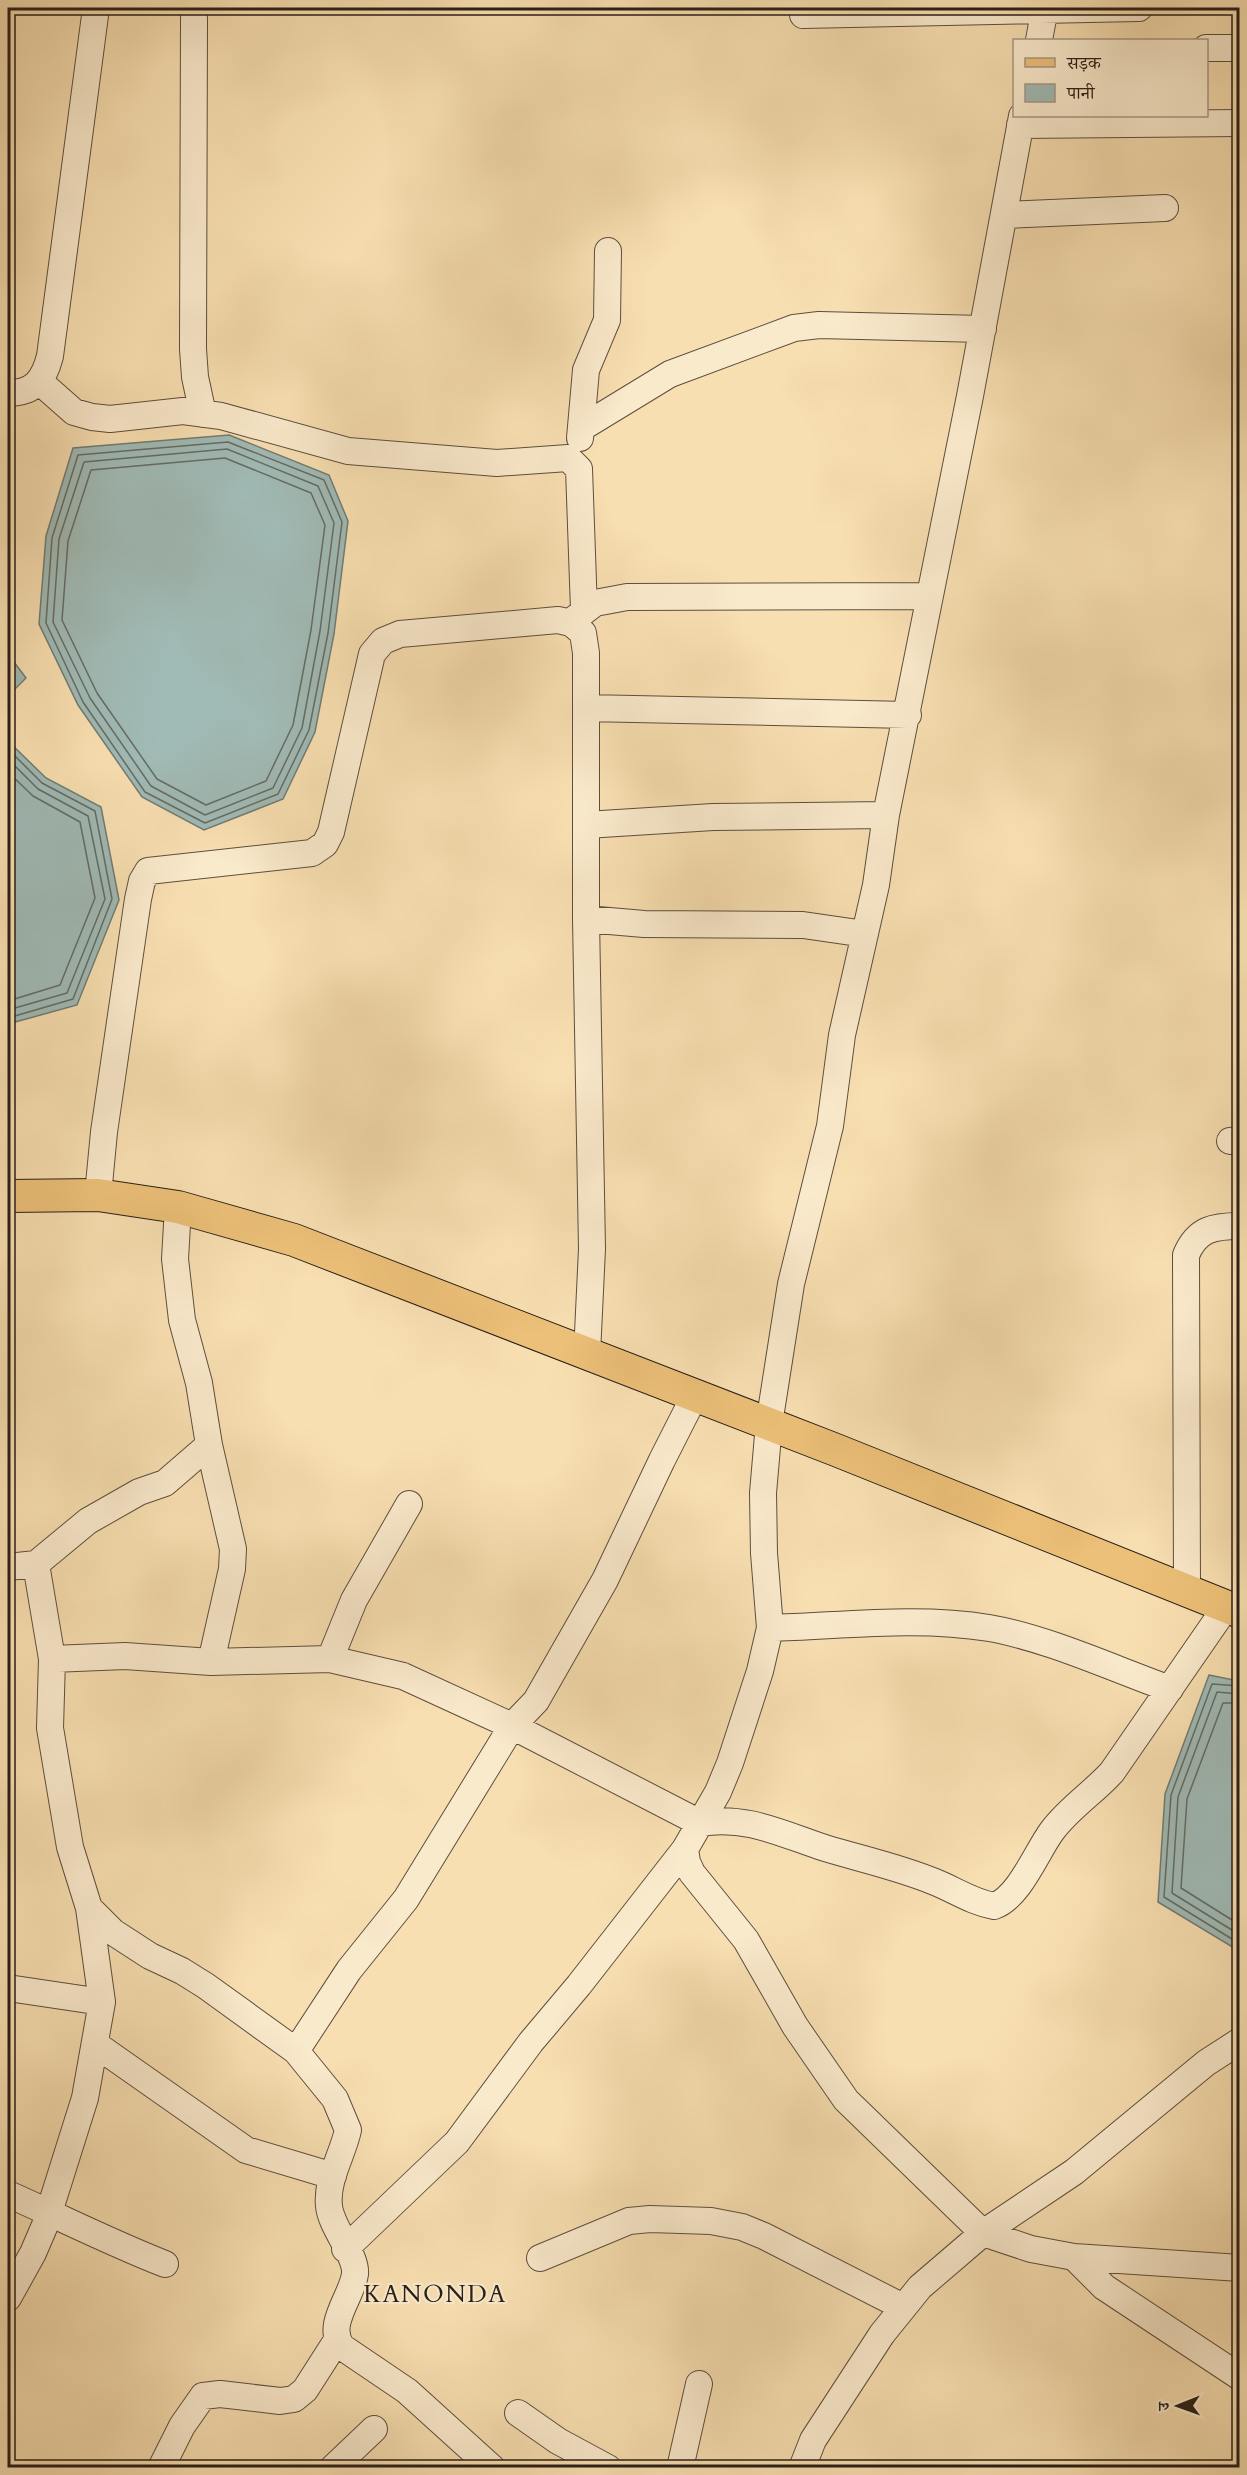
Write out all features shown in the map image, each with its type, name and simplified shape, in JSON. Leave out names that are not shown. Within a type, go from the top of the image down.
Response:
[{"type":"main road","points":[[8,1196],[98,1195],[178,1207],[294,1239],[769,1424],[1233,1609]]},
{"type":"street","points":[[8,393],[29,389],[40,382],[50,356],[96,8]]},
{"type":"street","points":[[1038,39],[1045,8]]},
{"type":"street","points":[[803,15],[1045,8],[1139,8]]},
{"type":"street","points":[[194,18],[193,349],[195,377],[203,414]]},
{"type":"street","points":[[1208,48],[1239,48]]},
{"type":"street","points":[[345,2249],[457,2142],[531,2042],[579,1985],[685,1849],[718,1792],[730,1763],[760,1671],[770,1628],[763,1493],[769,1424],[791,1284],[830,1126],[842,1035],[865,934],[886,815],[908,715],[1021,120],[1239,123]]},
{"type":"street","points":[[1004,215],[1165,208]]},
{"type":"street","points":[[575,462],[583,427],[586,370],[607,320],[608,251]]},
{"type":"street","points":[[583,427],[670,374],[794,327],[819,325],[982,329]]},
{"type":"street","points":[[40,382],[74,412],[92,417],[110,418],[183,411],[355,452],[497,463],[568,458],[575,462],[579,469],[577,616],[583,633],[586,708],[586,919],[592,1249],[587,1354]]},
{"type":"street","points":[[98,1195],[104,1132],[142,881],[148,871],[312,853],[325,844],[331,832],[372,654],[383,641],[400,634],[558,620],[577,616],[595,603],[627,597],[929,596]]},
{"type":"street","points":[[586,708],[908,715]]},
{"type":"street","points":[[586,825],[755,816],[886,815]]},
{"type":"street","points":[[586,919],[644,924],[803,925],[865,934]]},
{"type":"street","points":[[178,1207],[175,1259],[182,1320],[199,1383],[209,1445],[233,1549],[232,1569],[211,1662]]},
{"type":"street","points":[[1187,1590],[1186,1255],[1196,1236],[1205,1229],[1239,1226]]},
{"type":"street","points":[[296,2051],[349,1970],[406,1899],[512,1726],[536,1701],[605,1580],[695,1395]]},
{"type":"street","points":[[8,1567],[36,1564],[88,1521],[140,1492],[165,1483],[209,1445]]},
{"type":"street","points":[[330,1659],[354,1600],[409,1504]]},
{"type":"street","points":[[8,2298],[33,2253],[50,2211],[85,2098],[102,2002],[89,1908],[70,1847],[50,1728],[52,1659],[36,1564]]},
{"type":"street","points":[[52,1659],[125,1656],[211,1662],[330,1659],[403,1676],[512,1726],[700,1823],[722,1819],[762,1825],[825,1848],[924,1878],[977,1903],[994,1906],[1011,1895],[1069,1809],[1098,1787],[1112,1772],[1170,1689],[1233,1609]]},
{"type":"street","points":[[770,1628],[917,1622],[989,1628],[1170,1689]]},
{"type":"street","points":[[685,1849],[692,1873],[746,1940],[795,2026],[846,2100],[982,2233],[1031,2249],[1074,2257],[1239,2268]]},
{"type":"street","points":[[89,1908],[112,1932],[150,1956],[182,1971],[206,1986],[296,2051],[326,2086],[347,2123],[346,2139],[333,2176],[328,2204],[333,2227],[354,2265],[355,2275],[337,2327],[337,2340],[305,2390],[294,2398],[280,2402],[220,2394],[203,2396],[182,2426],[161,2468]]},
{"type":"street","points":[[8,1988],[102,2002]]},
{"type":"street","points":[[802,2468],[813,2440],[903,2307],[920,2288],[982,2233],[1074,2172],[1206,2063],[1239,2041]]},
{"type":"street","points":[[95,2044],[246,2150],[333,2176]]},
{"type":"street","points":[[8,2194],[50,2211],[121,2247],[165,2264]]},
{"type":"street","points":[[540,2258],[629,2222],[650,2219],[711,2221],[764,2236],[903,2307]]},
{"type":"street","points":[[1074,2257],[1104,2287],[1239,2377]]},
{"type":"street","points":[[337,2340],[342,2347],[407,2391],[492,2468]]},
{"type":"street","points":[[680,2468],[699,2384]]},
{"type":"street","points":[[518,2413],[558,2441],[608,2468]]},
{"type":"street","points":[[333,2468],[374,2429]]},
{"type":"water","points":[[229,435],[329,475],[348,521],[334,634],[315,732],[283,799],[204,830],[142,797],[78,705],[39,624],[46,536],[73,448]]},
{"type":"water","points":[[8,654],[26,678],[8,696]]},
{"type":"water","points":[[8,741],[46,778],[101,807],[119,900],[77,1005],[8,1024]]},
{"type":"water","points":[[1209,1675],[1239,1681],[1239,1951],[1158,1902],[1165,1794]]},
{"type":"district","name":"KANONDA","points":[[435,2294]]}]
